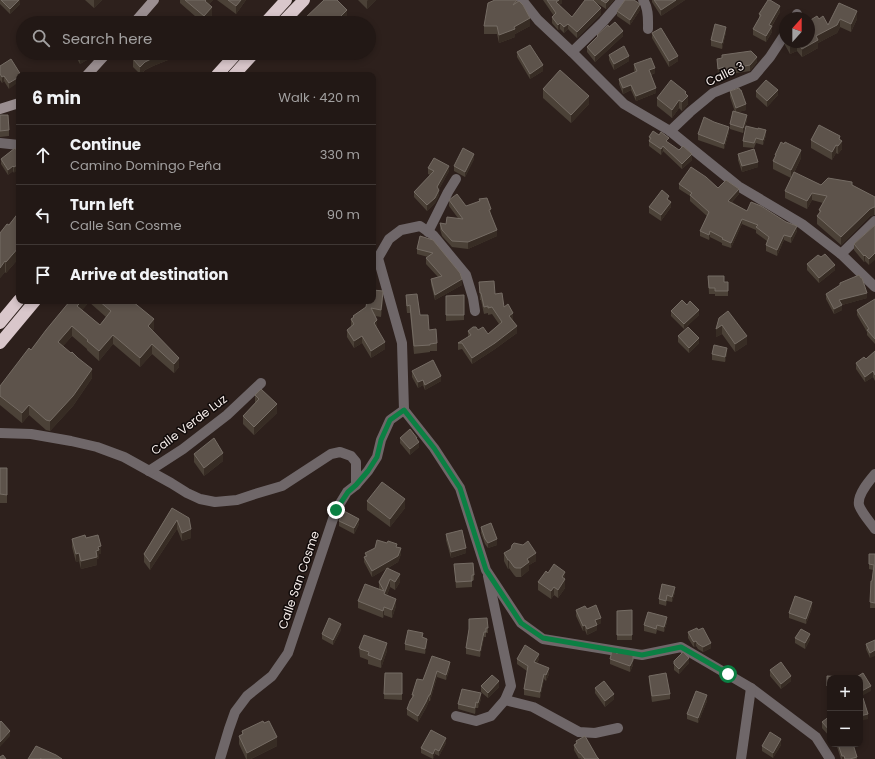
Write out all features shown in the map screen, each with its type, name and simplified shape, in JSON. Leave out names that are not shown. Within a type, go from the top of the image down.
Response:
[{"type":"highway","points":[[271,16],[286,0]]},
{"type":"highway","points":[[289,16],[304,0]]},
{"type":"highway","points":[[220,72],[231,60]]},
{"type":"highway","points":[[237,72],[248,60]]},
{"type":"highway","points":[[0,323],[16,304]]},
{"type":"highway","points":[[0,343],[32,304]]},
{"type":"street","points":[[140,16],[154,0]]},
{"type":"street","points":[[522,0],[538,20],[624,104],[670,131],[738,186],[802,224],[841,254],[875,287]]},
{"type":"street","points":[[572,52],[603,22],[622,0]]},
{"type":"street","points":[[643,0],[646,3],[648,14],[648,29]]},
{"type":"street","name":"Calle 3","points":[[670,131],[713,92],[754,76],[770,57],[779,43]]},
{"type":"street","points":[[90,72],[101,60]]},
{"type":"street","points":[[0,109],[16,105]]},
{"type":"street","points":[[0,143],[16,145]]},
{"type":"street","points":[[428,232],[456,179]]},
{"type":"street","points":[[841,254],[875,221]]},
{"type":"street","points":[[456,716],[476,721],[491,716],[505,700],[511,686],[486,570],[460,488],[434,448],[404,410],[402,343],[378,258],[389,239],[401,230],[420,226],[433,235],[466,275],[473,298],[475,311]]},
{"type":"street","name":"Calle Verde Luz","points":[[149,471],[182,449],[227,415],[261,383]]},
{"type":"street","name":"Calle San Cosme","points":[[220,759],[235,712],[247,696],[272,676],[288,654],[336,510],[348,492],[368,471],[377,457],[381,440],[390,420],[404,410]]},
{"type":"street","points":[[0,433],[31,434],[97,447],[124,457],[187,493],[200,499],[216,502],[237,500],[282,486],[330,454],[340,452],[351,456],[356,462],[356,485]]},
{"type":"street","points":[[875,474],[866,485],[860,496],[859,502],[860,507],[875,529]]},
{"type":"street","points":[[486,570],[521,623],[543,638],[642,655],[681,647],[751,688],[816,737],[830,759]]},
{"type":"street","points":[[741,759],[751,688]]},
{"type":"street","points":[[505,700],[533,707],[580,732],[594,733],[618,728]]},
{"type":"building","points":[[1,0],[19,0],[10,9]]},
{"type":"building","points":[[185,0],[206,0],[205,1],[212,7],[204,16]]},
{"type":"building","points":[[228,0],[241,0],[236,6]]},
{"type":"building","points":[[324,0],[337,0],[347,10],[341,16],[307,16]]},
{"type":"building","points":[[495,0],[517,0],[513,5],[519,1],[530,18],[514,27],[515,29],[499,35],[497,26],[484,26],[488,3]]},
{"type":"building","points":[[547,0],[559,0],[556,2],[572,17],[585,0],[593,0],[601,8],[577,32],[568,24],[564,27],[560,23],[558,25],[552,17],[556,13]]},
{"type":"building","points":[[601,0],[609,0],[606,3]]},
{"type":"building","points":[[625,0],[634,0],[640,4],[630,20],[617,11]]},
{"type":"building","points":[[654,0],[676,0],[661,10]]},
{"type":"building","points":[[768,0],[780,6],[769,25],[772,26],[766,36],[753,29],[761,15],[759,14]]},
{"type":"building","points":[[839,3],[857,11],[851,24],[840,19],[837,25],[816,36],[818,40],[815,42],[815,17],[817,16],[819,19],[823,16],[828,25]]},
{"type":"building","points":[[615,22],[623,31],[595,56],[587,47],[608,25],[609,27]]},
{"type":"building","points":[[715,24],[726,27],[722,43],[711,40]]},
{"type":"building","points":[[661,28],[678,56],[669,61],[652,33]]},
{"type":"building","points":[[530,45],[543,65],[530,74],[517,52]]},
{"type":"building","points":[[624,46],[629,56],[614,64],[609,55]]},
{"type":"building","points":[[751,51],[757,57],[750,65],[724,70],[724,67],[718,69],[717,59],[722,58],[722,55]]},
{"type":"building","points":[[651,58],[655,68],[649,70],[656,88],[636,96],[631,85],[623,88],[619,79],[637,71],[634,64]]},
{"type":"building","points":[[11,59],[19,72],[16,72],[16,79],[9,83],[4,76],[2,77],[0,74],[0,66]]},
{"type":"building","points":[[134,60],[149,60],[145,62],[140,67]]},
{"type":"building","points":[[560,70],[589,96],[571,115],[543,89]]},
{"type":"building","points":[[671,80],[686,92],[685,93],[688,96],[682,102],[679,100],[672,110],[657,98]]},
{"type":"building","points":[[766,80],[778,90],[767,101],[756,91]]},
{"type":"building","points":[[739,88],[746,104],[736,108],[730,91]]},
{"type":"building","points":[[733,111],[747,115],[743,128],[730,124]]},
{"type":"building","points":[[0,115],[8,115],[9,130],[0,131]]},
{"type":"building","points":[[704,117],[729,127],[724,144],[698,134]]},
{"type":"building","points":[[819,125],[840,136],[839,139],[842,141],[838,146],[836,145],[832,152],[811,140]]},
{"type":"building","points":[[746,126],[766,130],[763,140],[756,138],[754,143],[743,141]]},
{"type":"building","points":[[653,131],[659,135],[661,132],[669,138],[666,141],[679,150],[683,146],[692,154],[682,164],[663,146],[661,149],[649,141],[651,138],[649,137]]},
{"type":"building","points":[[781,142],[784,144],[785,142],[801,150],[791,170],[773,161]]},
{"type":"building","points":[[15,148],[16,166],[13,166],[8,170],[1,159]]},
{"type":"building","points":[[463,148],[474,154],[465,172],[454,166]]},
{"type":"building","points":[[754,149],[758,162],[742,166],[738,154]]},
{"type":"building","points":[[434,158],[449,166],[437,187],[439,190],[435,198],[427,205],[414,192],[434,171],[428,168]]},
{"type":"building","points":[[691,167],[706,177],[718,188],[726,180],[739,189],[728,201],[747,211],[751,202],[761,206],[786,222],[797,226],[791,237],[784,235],[777,250],[766,245],[769,237],[756,227],[758,225],[742,219],[731,243],[710,231],[709,235],[700,231],[709,212],[690,195],[692,193],[679,184]]},
{"type":"building","points":[[794,172],[821,185],[828,178],[852,182],[852,185],[875,197],[875,207],[870,209],[841,237],[817,216],[821,211],[819,210],[827,196],[812,193],[807,201],[785,191]]},
{"type":"building","points":[[662,190],[669,196],[667,199],[671,202],[661,215],[649,207]]},
{"type":"building","points":[[457,194],[466,206],[480,201],[479,199],[487,198],[491,209],[489,210],[497,230],[468,242],[452,241],[442,230],[440,223],[446,224],[447,217],[463,219],[449,200]]},
{"type":"building","points":[[16,216],[16,250],[0,268],[0,233],[7,224],[9,225]]},
{"type":"building","points":[[875,225],[875,253],[869,259],[865,255],[864,256],[854,244]]},
{"type":"building","points":[[420,236],[433,240],[460,273],[462,279],[435,295],[431,279],[442,276],[426,258],[433,253],[417,249]]},
{"type":"building","points":[[825,254],[835,265],[819,278],[807,264],[818,255],[821,257]]},
{"type":"building","points":[[859,275],[862,278],[867,293],[839,300],[842,305],[834,309],[826,294],[840,285],[840,283]]},
{"type":"building","points":[[708,276],[724,276],[724,282],[728,282],[728,291],[715,291],[715,288],[709,288]]},
{"type":"building","points":[[494,281],[495,294],[502,293],[504,307],[508,304],[513,313],[509,316],[517,326],[472,358],[462,343],[458,343],[471,335],[468,331],[473,327],[476,327],[478,330],[483,327],[488,334],[502,322],[492,307],[484,307],[480,293],[479,282]]},
{"type":"building","points":[[376,290],[383,291],[381,310],[371,308],[377,320],[374,323],[385,342],[371,351],[362,336],[354,341],[347,330],[354,324],[351,319],[354,317],[353,316],[366,307],[366,304],[376,304]]},
{"type":"building","points":[[417,294],[420,315],[428,315],[429,330],[436,329],[437,343],[414,346],[410,305],[407,306],[406,295]]},
{"type":"building","points":[[464,295],[464,315],[446,315],[446,296]]},
{"type":"building","points":[[875,299],[875,339],[867,330],[869,329],[857,310]]},
{"type":"building","points":[[682,300],[687,305],[690,301],[699,310],[684,324],[671,311]]},
{"type":"building","points":[[68,304],[79,304],[77,306],[100,325],[111,311],[103,304],[136,304],[154,319],[148,326],[179,358],[174,364],[152,344],[140,358],[113,335],[99,351],[72,326],[58,342],[92,369],[73,396],[50,421],[46,420],[29,405],[22,413],[0,396],[0,386],[29,348],[31,350]]},
{"type":"building","points":[[728,311],[747,336],[735,344],[722,325],[716,329],[719,318]]},
{"type":"building","points":[[688,327],[699,338],[689,348],[678,336]]},
{"type":"building","points":[[714,345],[727,348],[725,357],[712,354]]},
{"type":"building","points":[[875,351],[875,375],[873,371],[865,377],[856,363],[864,357],[866,359]]},
{"type":"building","points":[[433,360],[441,376],[425,385],[423,380],[418,382],[412,371]]},
{"type":"building","points":[[261,389],[277,404],[254,427],[243,416],[259,399],[255,395]]},
{"type":"building","points":[[410,429],[419,442],[410,449],[400,438]]},
{"type":"building","points":[[214,438],[223,453],[204,468],[194,454]]},
{"type":"building","points":[[0,468],[7,468],[7,495],[0,494]]},
{"type":"building","points":[[382,482],[405,499],[390,519],[367,501]]},
{"type":"building","points":[[172,508],[189,518],[191,529],[182,533],[177,520],[150,562],[144,554]]},
{"type":"building","points":[[344,511],[359,519],[354,528],[339,521]]},
{"type":"building","points":[[491,523],[497,539],[488,543],[481,527]]},
{"type":"building","points":[[462,530],[466,548],[451,552],[446,534]]},
{"type":"building","points":[[85,535],[86,538],[98,535],[101,546],[98,547],[99,550],[96,551],[97,557],[81,561],[79,553],[76,554],[72,539]]},
{"type":"building","points":[[377,540],[397,544],[396,547],[401,548],[398,556],[372,571],[364,557],[367,556],[365,553],[375,548]]},
{"type":"building","points":[[528,541],[536,553],[527,559],[529,562],[521,568],[516,568],[508,560],[504,553],[511,549],[514,543],[523,545]]},
{"type":"building","points":[[869,554],[875,554],[875,603],[870,602],[871,581],[874,565],[869,564]]},
{"type":"building","points":[[473,563],[474,575],[472,575],[472,581],[456,582],[454,564]]},
{"type":"building","points":[[554,564],[565,572],[562,577],[565,579],[558,590],[554,587],[551,591],[538,582],[546,571],[548,573]]},
{"type":"building","points":[[387,568],[400,574],[395,582],[390,579],[384,594],[396,599],[392,610],[384,607],[383,611],[358,601],[365,584],[384,591],[379,582]]},
{"type":"building","points":[[662,584],[675,587],[672,597],[667,595],[666,601],[659,599]]},
{"type":"building","points":[[795,596],[812,602],[806,619],[789,613]]},
{"type":"building","points":[[596,605],[601,618],[595,620],[597,625],[587,629],[585,625],[583,626],[576,610],[585,606],[587,609]]},
{"type":"building","points":[[632,610],[632,635],[617,635],[617,611]]},
{"type":"building","points":[[648,612],[667,617],[664,627],[657,625],[656,629],[644,625]]},
{"type":"building","points":[[329,618],[341,624],[333,640],[322,634]]},
{"type":"building","points":[[487,618],[488,628],[486,628],[486,632],[484,632],[480,651],[466,648],[469,619]]},
{"type":"building","points":[[697,628],[698,630],[703,628],[711,643],[703,647],[696,641],[693,641],[688,632]]},
{"type":"building","points":[[801,629],[810,634],[805,643],[795,638]]},
{"type":"building","points":[[408,630],[423,633],[422,637],[427,639],[425,649],[405,644]]},
{"type":"building","points":[[364,635],[387,643],[381,660],[368,655],[369,652],[359,648]]},
{"type":"building","points":[[875,640],[875,650],[870,653],[866,644]]},
{"type":"building","points":[[525,645],[539,654],[534,662],[549,668],[546,675],[544,674],[540,692],[524,689],[528,666],[517,659]]},
{"type":"building","points":[[612,651],[633,655],[633,660],[630,666],[610,659]]},
{"type":"building","points":[[683,652],[689,658],[679,669],[674,664],[674,661]]},
{"type":"building","points":[[432,656],[450,662],[446,675],[437,671],[430,695],[418,716],[407,709],[414,695],[412,695],[417,679],[423,680]]},
{"type":"building","points":[[781,662],[791,676],[781,684],[770,670]]},
{"type":"building","points":[[385,673],[402,673],[402,694],[384,694]]},
{"type":"building","points":[[666,673],[670,694],[652,696],[649,676]]},
{"type":"building","points":[[863,673],[871,686],[863,690],[863,675],[860,675]]},
{"type":"building","points":[[492,675],[499,681],[488,693],[481,686]]},
{"type":"building","points":[[604,681],[614,694],[605,701],[595,688]]},
{"type":"building","points":[[462,689],[481,693],[478,703],[476,702],[475,708],[458,704]]},
{"type":"building","points":[[696,691],[707,695],[698,718],[687,714]]},
{"type":"building","points":[[863,698],[868,714],[863,715]]},
{"type":"building","points":[[827,718],[827,728],[822,722]]},
{"type":"building","points":[[1,721],[10,731],[0,742],[0,722]]},
{"type":"building","points":[[263,721],[264,723],[269,721],[277,737],[247,753],[239,736],[243,734],[242,731]]},
{"type":"building","points":[[431,730],[446,738],[439,751],[435,749],[433,754],[421,748]]},
{"type":"building","points":[[770,732],[781,739],[773,753],[762,746]]},
{"type":"building","points":[[585,736],[599,759],[585,759],[574,745],[577,743],[576,741]]},
{"type":"building","points":[[36,746],[56,755],[62,759],[28,759]]},
{"type":"building","points":[[839,747],[854,747],[857,757],[845,759],[844,756],[842,756]]},
{"type":"building","points":[[3,755],[6,759],[0,759],[0,757]]},
{"type":"route","points":[[336,510],[348,492],[368,471],[377,457],[381,440],[390,420],[404,410],[434,448],[460,488],[486,570],[521,623],[543,638],[642,655],[681,647],[728,674]]}]
